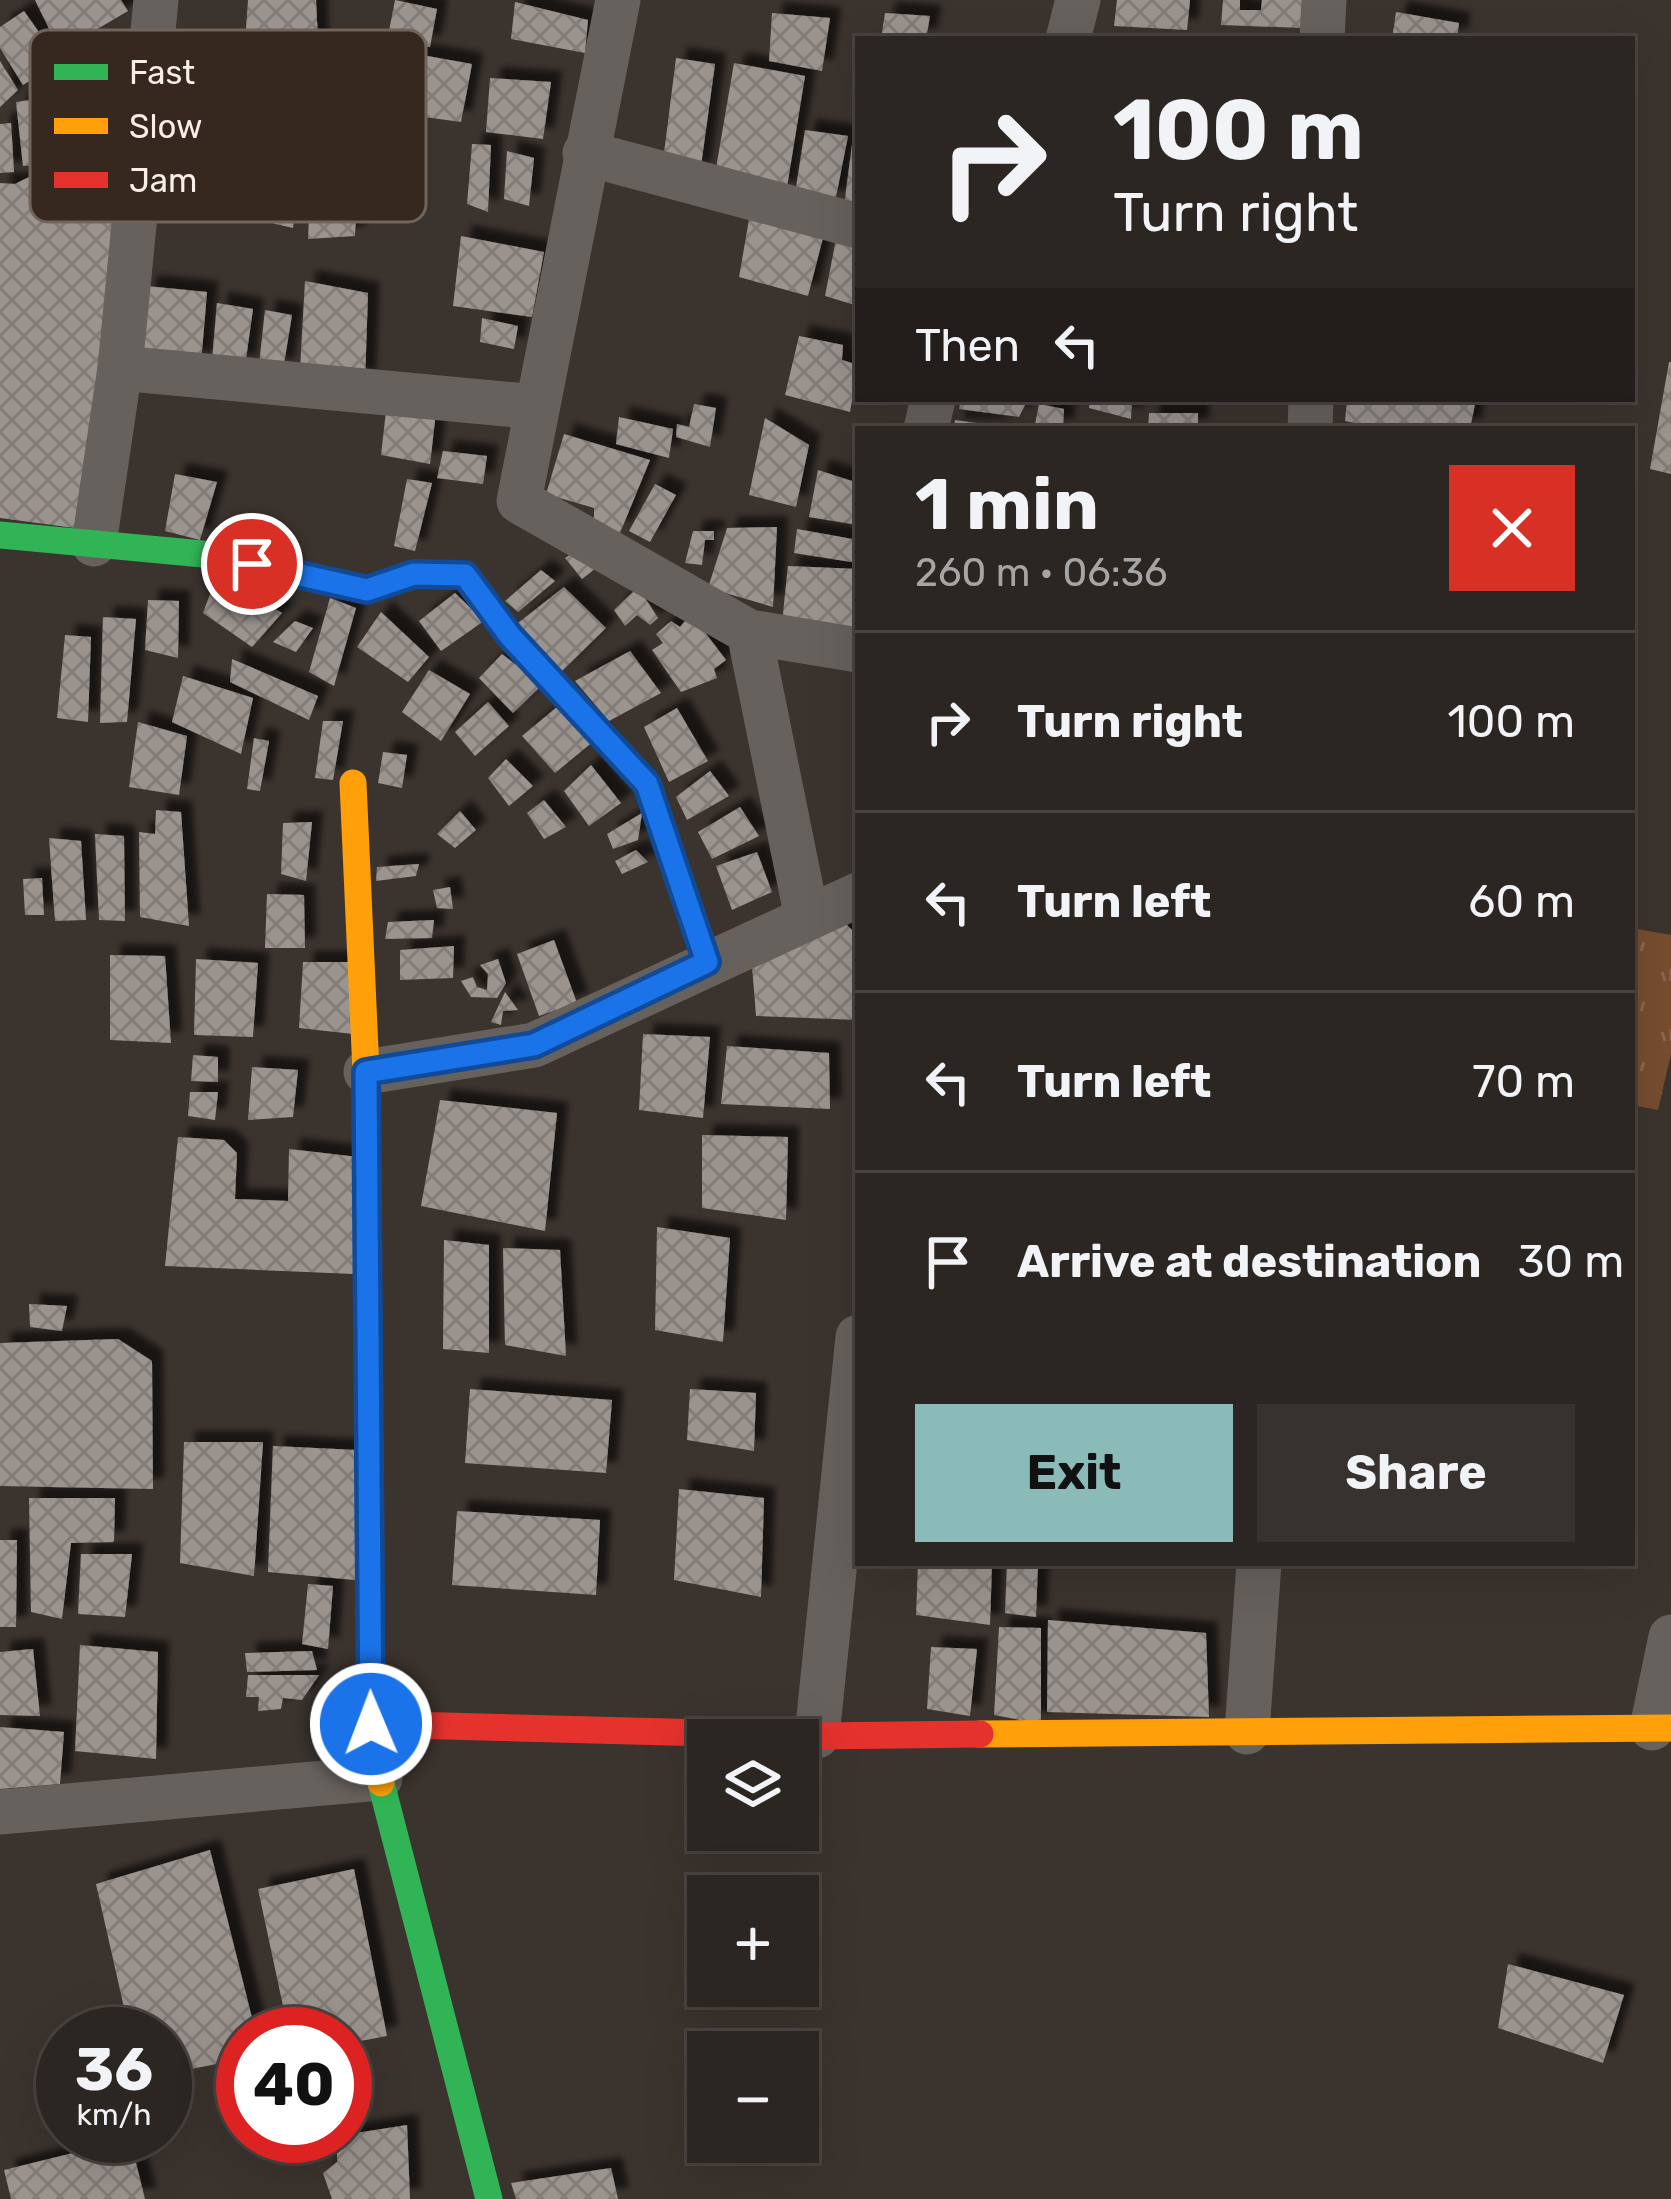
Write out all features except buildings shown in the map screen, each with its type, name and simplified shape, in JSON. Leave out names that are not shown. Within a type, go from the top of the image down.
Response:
[{"type":"street","points":[[153,30],[156,0]]},
{"type":"street","points":[[618,0],[519,501],[748,632],[855,650]]},
{"type":"street","points":[[1070,36],[1078,0]]},
{"type":"street","points":[[1322,36],[1324,0]]},
{"type":"street","points":[[585,153],[855,225]]},
{"type":"street","points":[[94,544],[120,368],[134,222]]},
{"type":"street","points":[[120,368],[537,406]]},
{"type":"street","points":[[0,535],[213,555],[367,590],[414,574],[465,575],[510,636],[647,784],[707,962]]},
{"type":"street","points":[[748,632],[807,918]]},
{"type":"street","points":[[353,783],[366,1072],[371,1724],[380,1778],[489,2199]]},
{"type":"street","points":[[366,1072],[534,1045],[855,897]]},
{"type":"street","points":[[819,1719],[855,1366]]},
{"type":"street","points":[[1247,1732],[1258,1566]]},
{"type":"street","points":[[819,1736],[1662,1728],[1671,1637]]},
{"type":"street","points":[[371,1724],[687,1733]]},
{"type":"street","points":[[0,1812],[380,1778]]},
{"type":"green space","points":[[1635,929],[1671,935],[1671,1054],[1658,1110],[1635,1106]]},
{"type":"traffic: fast","points":[[0,535],[213,555],[367,590],[414,575],[465,575],[510,636],[647,784],[707,962]]},
{"type":"traffic: fast","points":[[381,1783],[489,2199]]},
{"type":"traffic: slow","points":[[353,783],[366,1072],[371,1724],[381,1783]]},
{"type":"traffic: slow","points":[[980,1734],[1671,1728]]},
{"type":"traffic: jam","points":[[371,1724],[817,1736],[980,1734]]},
{"type":"route","points":[[252,564],[367,590],[414,574],[465,575],[510,636],[584,710],[647,784],[707,962],[534,1045],[366,1072],[371,1724]]}]
